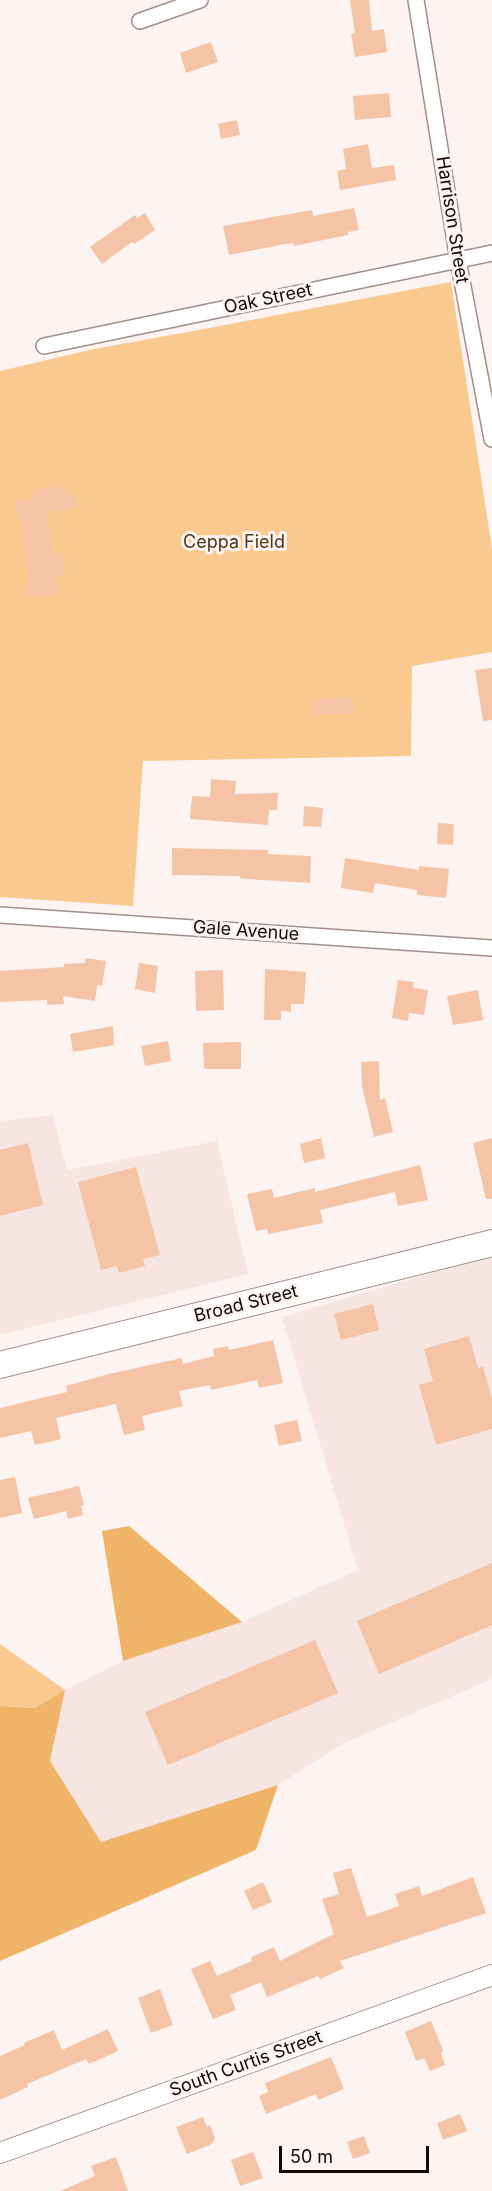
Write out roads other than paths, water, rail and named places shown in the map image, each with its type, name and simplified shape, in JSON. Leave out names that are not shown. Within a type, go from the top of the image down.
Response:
[{"type":"main road","name":"Broad Street","points":[[0,1365],[492,1243]]},
{"type":"street","points":[[141,21],[200,0]]},
{"type":"street","name":"Harrison Street","points":[[417,0],[458,260],[492,439]]},
{"type":"street","name":"Oak Street","points":[[44,346],[492,253]]},
{"type":"street","name":"Gale Avenue","points":[[0,915],[492,948]]},
{"type":"street","name":"South Curtis Street","points":[[0,2153],[492,1975]]},
{"type":"park label","name":"Ceppa Field","points":[[234,543]]}]
